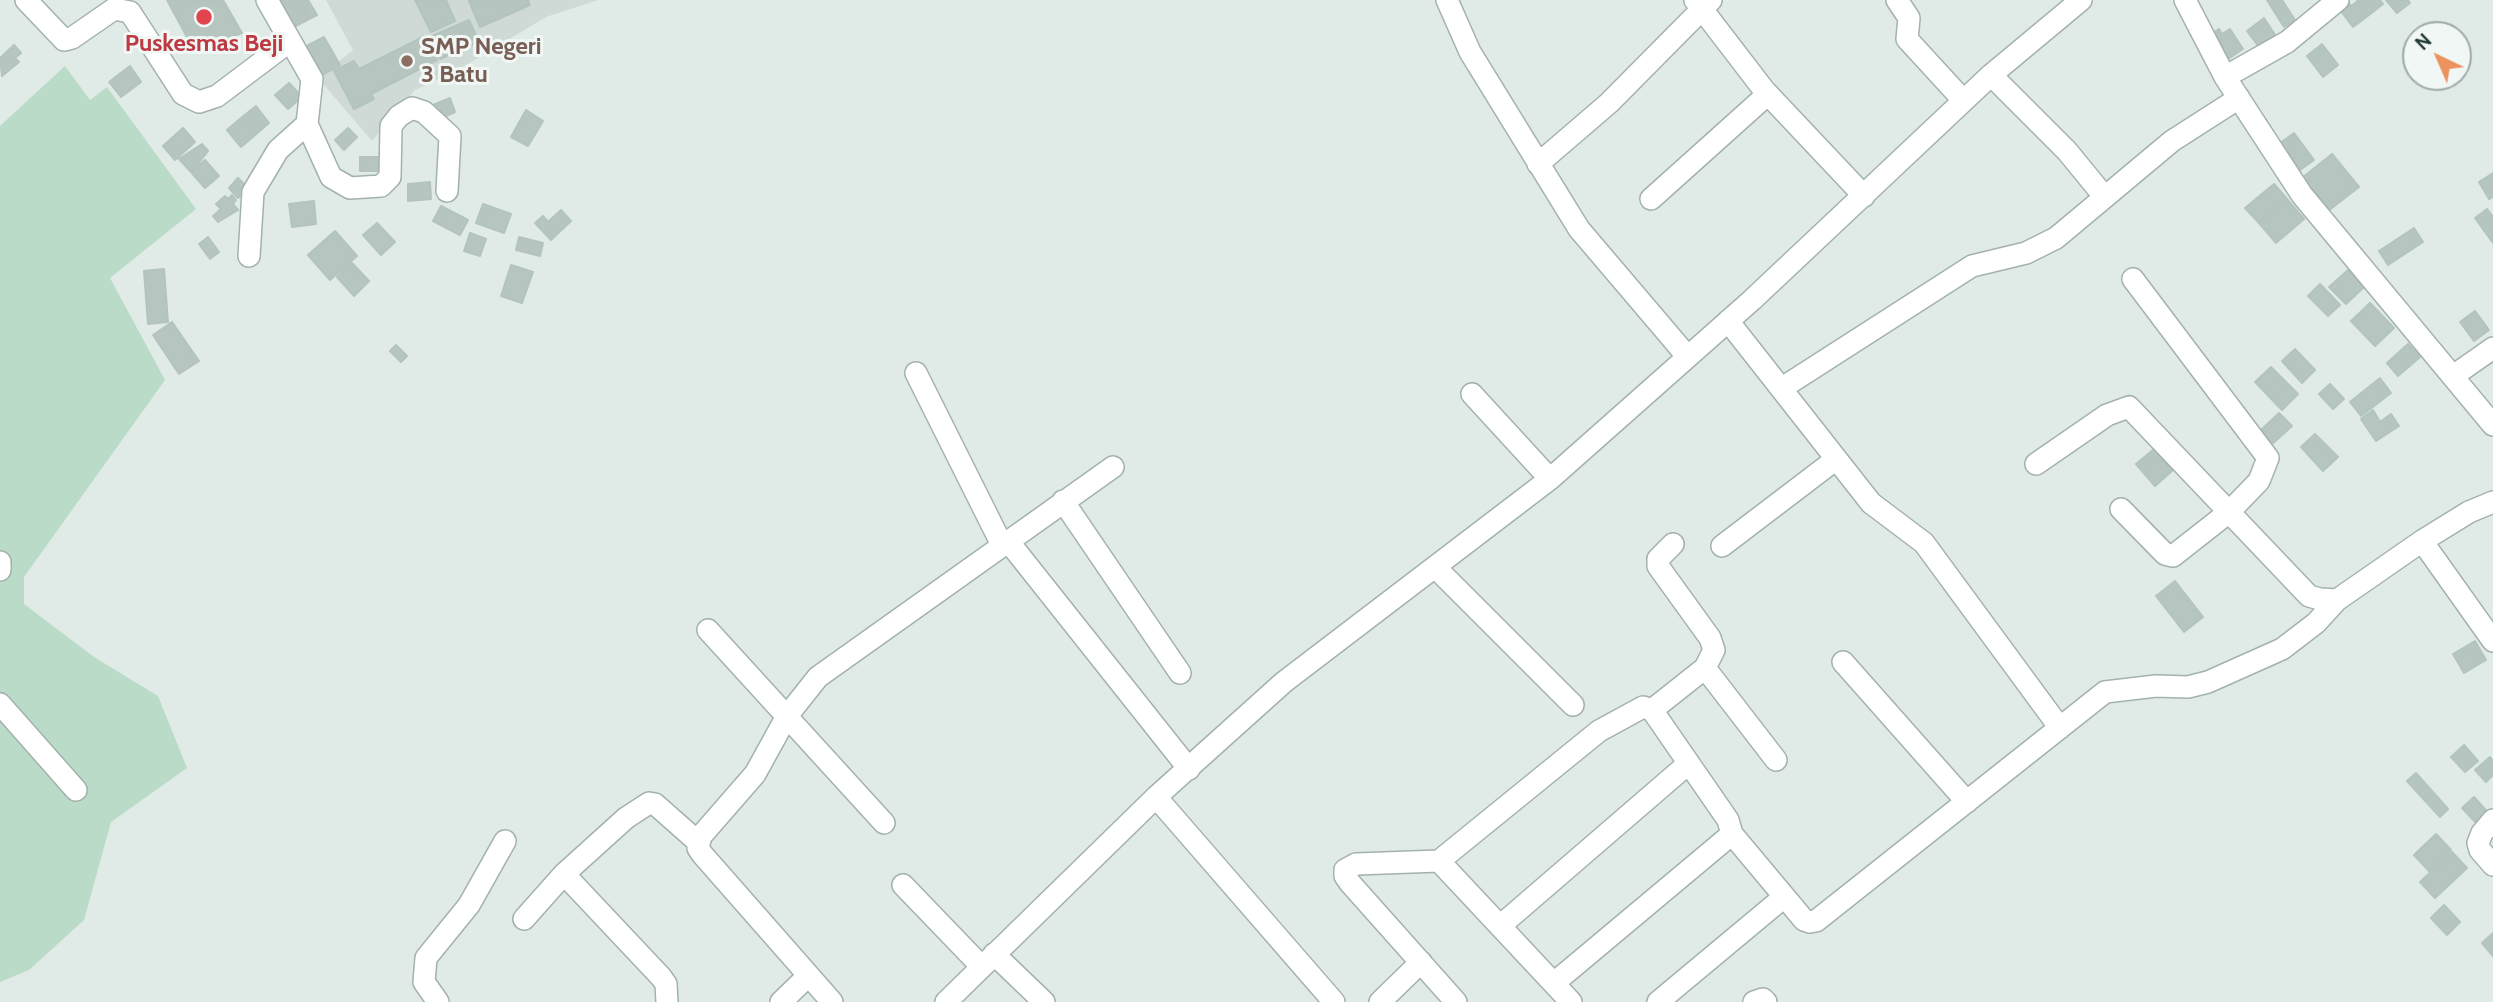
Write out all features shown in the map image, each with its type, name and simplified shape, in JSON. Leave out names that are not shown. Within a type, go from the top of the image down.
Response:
[{"type":"street","points":[[26,0],[64,40],[114,9],[130,12],[183,94],[199,102],[217,96],[290,41]]},
{"type":"street","points":[[267,0],[312,79],[307,124],[331,177],[350,188],[375,188],[390,177],[394,121],[412,108],[424,112],[450,136],[447,191]]},
{"type":"street","points":[[1447,0],[1470,52],[1578,229],[1687,356]]},
{"type":"street","points":[[1897,0],[1909,18],[1907,39],[1964,100]]},
{"type":"street","points":[[946,1002],[1156,797],[1284,682],[1550,479],[1728,321],[1991,75],[2081,0]]},
{"type":"street","points":[[2185,0],[2225,77],[2302,195],[2493,425]]},
{"type":"street","points":[[2225,77],[2287,42],[2337,0]]},
{"type":"street","points":[[1538,163],[1609,103],[1703,3],[1768,94],[1864,196]]},
{"type":"street","points":[[1991,75],[2067,151],[2103,195]]},
{"type":"street","points":[[1651,199],[1768,94]]},
{"type":"street","points":[[1782,388],[1972,266],[2026,253],[2056,238],[2103,195],[2172,141],[2239,98]]},
{"type":"street","points":[[249,256],[253,192],[278,150],[307,124]]},
{"type":"street","points":[[2121,509],[2165,554],[2174,556],[2230,512],[2259,481],[2268,458],[2133,279]]},
{"type":"street","points":[[1728,321],[1871,503],[1924,543],[2060,728]]},
{"type":"street","points":[[2453,376],[2493,348]]},
{"type":"street","points":[[916,373],[1005,543],[1189,769]]},
{"type":"street","points":[[1472,394],[1550,479]]},
{"type":"street","points":[[2036,464],[2107,415],[2129,407],[2309,596],[2337,600]]},
{"type":"street","points":[[1722,546],[1835,460]]},
{"type":"street","points":[[698,842],[755,774],[787,716],[818,677],[1113,467]]},
{"type":"street","points":[[1063,501],[1180,673]]},
{"type":"street","points":[[1455,1002],[1345,876],[1345,870],[1356,864],[1439,861],[1599,731],[1643,706],[1652,710],[1689,763],[1728,820],[1732,834],[1804,920],[1816,921],[2105,692],[2188,687],[2208,682],[2282,649],[2316,623],[2337,600],[2422,541],[2469,512],[2493,502]]},
{"type":"street","points":[[2422,541],[2493,641]]},
{"type":"street","points":[[1652,710],[1705,668],[1714,650],[1710,638],[1657,563],[1674,544]]},
{"type":"street","points":[[0,562],[0,570]]},
{"type":"street","points":[[1436,568],[1573,705]]},
{"type":"street","points":[[708,630],[884,823]]},
{"type":"street","points":[[1843,662],[1967,802]]},
{"type":"street","points":[[1705,668],[1776,760]]},
{"type":"street","points":[[0,687],[3,691],[0,705],[76,790]]},
{"type":"street","points":[[1500,926],[1689,763]]},
{"type":"street","points":[[1156,797],[1334,1002]]},
{"type":"street","points":[[524,919],[564,874],[626,818],[649,803],[655,804],[698,842],[702,854],[832,1002]]},
{"type":"street","points":[[2493,820],[2482,833],[2479,843],[2493,865]]},
{"type":"street","points":[[1555,983],[1732,834]]},
{"type":"street","points":[[438,1002],[424,982],[426,958],[469,905],[505,841]]},
{"type":"street","points":[[1439,861],[1571,1002]]},
{"type":"street","points":[[564,874],[661,977],[666,984],[667,1002]]},
{"type":"street","points":[[903,886],[988,960],[1044,1002]]},
{"type":"street","points":[[1658,1002],[1784,897]]},
{"type":"street","points":[[1380,1002],[1420,962]]},
{"type":"street","points":[[780,1002],[808,976]]},
{"type":"street","points":[[1754,1002],[1763,999],[1766,1002]]},
{"type":"shaded area","name":"SMP Negeri 3 Batu","points":[[326,0],[598,0],[546,17],[456,71],[415,90],[372,141],[318,78],[353,50]]},
{"type":"green space","points":[[65,66],[90,100],[107,87],[196,209],[110,278],[165,380],[24,577],[24,604],[94,657],[158,696],[187,768],[111,822],[84,920],[29,970],[0,982],[0,126]]},
{"type":"building","name":"Puskesmas Beji","points":[[167,0],[223,0],[242,33],[194,50]]},
{"type":"building","points":[[299,0],[309,19],[292,28],[279,2]]},
{"type":"building","points":[[299,0],[308,0],[317,15],[309,19]]},
{"type":"building","points":[[415,0],[446,0],[455,21],[431,32]]},
{"type":"building","points":[[528,0],[530,5],[480,27],[469,1]]},
{"type":"building","points":[[2267,0],[2282,0],[2295,20],[2284,27]]},
{"type":"building","points":[[2346,0],[2351,6],[2358,1],[2369,15],[2353,27],[2337,6]]},
{"type":"building","points":[[2357,0],[2380,0],[2383,4],[2369,15]]},
{"type":"building","points":[[2386,0],[2408,0],[2410,3],[2397,13]]},
{"type":"building","points":[[2264,18],[2275,35],[2259,47],[2247,31]]},
{"type":"building","points":[[469,20],[479,42],[440,59],[430,37]]},
{"type":"building","points":[[2219,29],[2222,34],[2230,29],[2243,49],[2225,61],[2209,36]]},
{"type":"building","points":[[425,36],[437,60],[371,94],[374,99],[354,109],[334,71],[354,61],[359,69]]},
{"type":"building","points":[[324,37],[340,65],[320,76],[303,48]]},
{"type":"building","points":[[2322,44],[2338,65],[2323,77],[2307,56]]},
{"type":"building","points":[[14,45],[21,53],[15,58],[19,62],[2,76],[0,58]]},
{"type":"building","points":[[130,66],[141,82],[121,97],[109,82]]},
{"type":"building","points":[[289,83],[302,97],[288,109],[275,95]]},
{"type":"building","points":[[450,98],[455,112],[439,119],[433,105]]},
{"type":"building","points":[[256,106],[269,123],[255,135],[241,118]]},
{"type":"building","points":[[526,110],[543,121],[528,146],[511,137]]},
{"type":"building","points":[[241,118],[255,135],[241,147],[227,130]]},
{"type":"building","points":[[183,128],[195,142],[175,160],[163,146]]},
{"type":"building","points":[[348,128],[357,137],[344,150],[335,140]]},
{"type":"building","points":[[2294,133],[2314,160],[2296,173],[2276,146]]},
{"type":"building","points":[[202,144],[208,151],[191,172],[179,159]]},
{"type":"building","points":[[2332,154],[2359,187],[2328,211],[2302,178]]},
{"type":"building","points":[[360,157],[384,157],[384,171],[360,171]]},
{"type":"building","points":[[205,160],[219,176],[205,188],[191,172]]},
{"type":"building","points":[[2493,173],[2493,197],[2489,199],[2479,182]]},
{"type":"building","points":[[238,178],[248,188],[238,198],[229,188]]},
{"type":"building","points":[[430,182],[431,199],[408,201],[408,184]]},
{"type":"building","points":[[2274,184],[2287,199],[2259,223],[2245,208]]},
{"type":"building","points":[[232,195],[236,200],[233,204],[238,210],[218,222],[213,216],[221,209],[216,204],[225,196],[228,199]]},
{"type":"building","points":[[2287,199],[2304,219],[2276,243],[2259,223]]},
{"type":"building","points":[[314,201],[316,224],[292,227],[289,204]]},
{"type":"building","points":[[483,204],[511,214],[504,233],[476,223]]},
{"type":"building","points":[[441,206],[468,220],[460,235],[433,221]]},
{"type":"building","points":[[2487,209],[2493,217],[2493,243],[2475,218]]},
{"type":"building","points":[[561,210],[571,221],[551,240],[535,223],[543,216],[548,222]]},
{"type":"building","points":[[377,223],[395,242],[381,255],[363,235]]},
{"type":"building","points":[[2414,228],[2423,242],[2388,265],[2379,251]]},
{"type":"building","points":[[335,231],[357,256],[330,280],[308,255]]},
{"type":"building","points":[[470,233],[486,239],[480,256],[464,251]]},
{"type":"building","points":[[208,237],[219,252],[210,259],[199,244]]},
{"type":"building","points":[[519,237],[543,243],[540,256],[516,250]]},
{"type":"building","points":[[352,263],[369,281],[354,296],[337,277]]},
{"type":"building","points":[[511,265],[533,272],[522,303],[501,296]]},
{"type":"building","points":[[164,269],[168,322],[148,324],[144,271]]},
{"type":"building","points":[[2348,270],[2364,287],[2346,304],[2329,287]]},
{"type":"building","points":[[2320,284],[2340,305],[2328,316],[2308,296]]},
{"type":"building","points":[[2370,303],[2394,328],[2375,346],[2351,321]]},
{"type":"building","points":[[2475,311],[2489,330],[2474,341],[2460,322]]},
{"type":"building","points":[[172,322],[199,361],[179,374],[153,335]]},
{"type":"building","points":[[2408,344],[2420,357],[2398,376],[2387,363]]},
{"type":"building","points":[[396,345],[407,356],[401,362],[390,351]]},
{"type":"building","points":[[2295,349],[2315,370],[2302,383],[2282,361]]},
{"type":"building","points":[[2271,367],[2298,394],[2282,410],[2255,382]]},
{"type":"building","points":[[2380,378],[2391,393],[2361,416],[2350,402]]},
{"type":"building","points":[[2330,384],[2344,399],[2333,409],[2319,394]]},
{"type":"building","points":[[2373,410],[2380,422],[2391,414],[2399,426],[2376,441],[2361,419]]},
{"type":"building","points":[[2279,413],[2292,426],[2271,445],[2259,432]]},
{"type":"building","points":[[2315,434],[2338,457],[2323,471],[2301,447]]},
{"type":"building","points":[[2154,449],[2172,471],[2155,486],[2136,464]]},
{"type":"building","points":[[2175,581],[2203,617],[2184,632],[2156,596]]},
{"type":"building","points":[[2475,641],[2486,660],[2464,673],[2453,654]]},
{"type":"building","points":[[2464,745],[2478,761],[2465,772],[2451,757]]},
{"type":"building","points":[[2490,757],[2493,761],[2493,775],[2486,782],[2475,770]]},
{"type":"building","points":[[2416,773],[2448,809],[2440,817],[2407,781]]},
{"type":"building","points":[[2474,797],[2492,817],[2481,828],[2462,808]]},
{"type":"building","points":[[2436,834],[2451,850],[2429,871],[2414,855]]},
{"type":"building","points":[[2452,852],[2467,868],[2435,898],[2420,882]]},
{"type":"building","points":[[2444,905],[2460,922],[2447,935],[2431,918]]},
{"type":"building","points":[[2493,933],[2493,956],[2482,943]]},
{"type":"place","name":"Puskesmas Beji","points":[[204,17]]},
{"type":"place","name":"SMP Negeri 3 Batu","points":[[407,61]]}]
